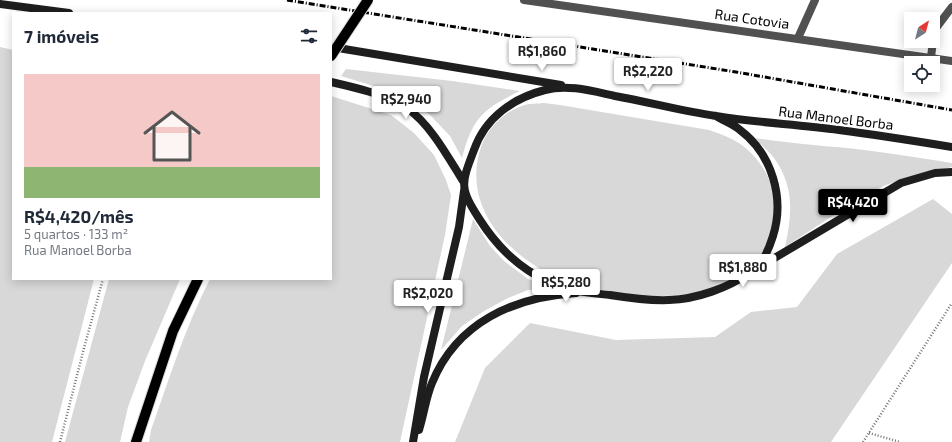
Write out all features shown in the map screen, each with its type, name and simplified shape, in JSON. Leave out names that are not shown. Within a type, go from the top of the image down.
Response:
[{"type":"main road","points":[[332,54],[368,0]]},
{"type":"main road","points":[[0,4],[61,12]]},
{"type":"main road","points":[[0,8],[18,12]]},
{"type":"main road","points":[[332,47],[576,88]]},
{"type":"main road","points":[[332,82],[360,88],[406,107],[426,125],[452,162],[464,185],[459,227],[424,377],[413,442]]},
{"type":"main road","name":"Rua Manoel Borba","points":[[952,147],[839,130],[716,116],[576,88],[547,89],[520,98],[497,114],[479,136],[464,185],[473,209],[499,246],[546,281],[584,292],[642,299],[670,300],[700,295],[728,285],[901,183],[935,174],[952,172]]},
{"type":"main road","name":"Rua Manoel Borba","points":[[716,116],[739,129],[758,148],[772,171],[778,197],[777,224],[769,249],[754,271]]},
{"type":"main road","points":[[136,442],[151,393],[173,331],[198,280]]},
{"type":"main road","points":[[416,442],[432,383],[448,354],[469,331],[492,315],[519,303],[552,295],[584,292]]},
{"type":"street","name":"Rua Cotovia","points":[[524,0],[798,38],[885,52],[923,56]]},
{"type":"street","points":[[798,38],[816,0]]},
{"type":"street","points":[[940,23],[952,7]]},
{"type":"street","name":"Rua Cotovia","points":[[940,59],[952,61]]},
{"type":"path","points":[[60,442],[103,280]]},
{"type":"path","points":[[863,442],[952,303]]},
{"type":"path","points":[[869,433],[900,442]]},
{"type":"shaded area","points":[[0,47],[12,50],[12,280],[94,280],[52,442],[0,442]]},
{"type":"shaded area","points":[[346,69],[452,81],[520,91],[497,103],[481,116],[470,133],[462,158],[450,136],[417,104],[390,91],[341,76]]},
{"type":"shaded area","points":[[332,96],[391,115],[414,133],[434,155],[446,180],[451,195],[445,235],[400,442],[149,442],[151,430],[178,354],[210,280],[332,280]]},
{"type":"shaded area","points":[[544,103],[709,130],[731,138],[743,146],[755,157],[764,170],[771,184],[774,199],[775,214],[772,229],[767,244],[753,266],[748,271],[735,278],[703,291],[670,296],[653,296],[620,293],[572,284],[543,270],[524,258],[508,244],[494,227],[483,208],[477,188],[477,167],[482,144],[485,138],[493,126],[503,116],[524,105]]},
{"type":"shaded area","points":[[755,138],[908,156],[952,163],[952,167],[883,186],[837,213],[785,247],[790,212],[789,190],[781,169],[774,158]]},
{"type":"shaded area","points":[[933,199],[952,214],[952,263],[831,442],[455,442],[485,368],[530,323],[616,340],[715,337],[751,312],[797,307],[837,254]]},
{"type":"shaded area","points":[[473,219],[490,246],[504,261],[528,279],[554,290],[528,290],[508,298],[484,311],[462,326],[441,350]]},
{"type":"shaded area","points":[[109,280],[180,280],[145,361],[128,407],[120,442],[65,442]]},
{"type":"railway","points":[[287,0],[736,72],[952,110]]}]
